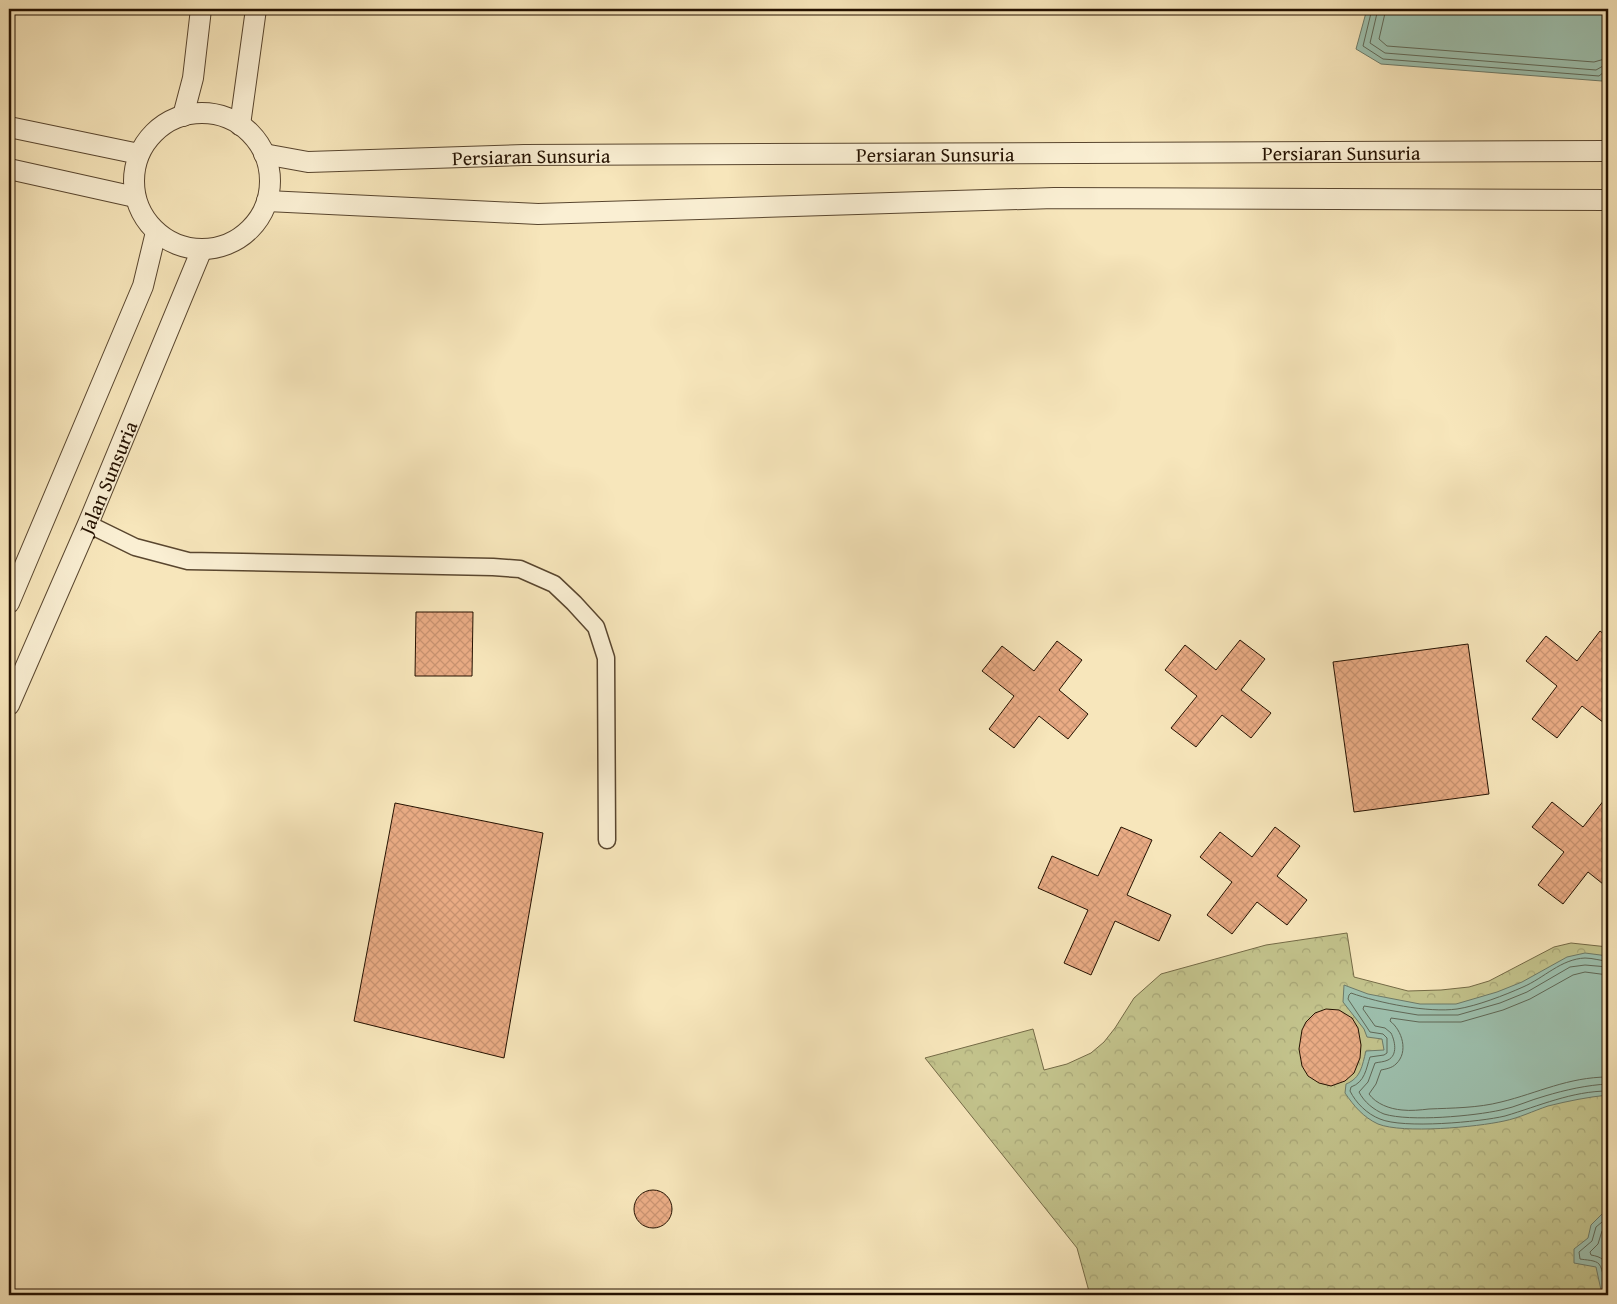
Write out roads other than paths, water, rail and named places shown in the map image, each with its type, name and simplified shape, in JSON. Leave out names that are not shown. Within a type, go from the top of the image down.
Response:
[{"type":"street","points":[[183,116],[193,78],[201,9]]},
{"type":"street","points":[[240,125],[256,9]]},
{"type":"street","points":[[203,113],[222,116],[240,125],[254,138],[264,154],[269,169],[270,185],[262,214],[242,236],[216,248],[185,247],[170,242],[156,232],[147,222],[139,210],[135,197],[134,176],[139,154],[149,138],[164,124],[183,116],[203,113]]},
{"type":"street","points":[[9,127],[139,154]]},
{"type":"street","name":"Persiaran Sunsuria","points":[[264,154],[308,162],[524,155],[1608,151]]},
{"type":"street","points":[[9,169],[135,197]]},
{"type":"street","points":[[267,201],[538,214],[1054,198],[1608,200]]},
{"type":"street","name":"Jalan Sunsuria","points":[[9,603],[143,286],[156,232]]},
{"type":"street","name":"Jalan Sunsuria","points":[[9,705],[13,681],[88,524],[202,249]]},
{"type":"street","points":[[88,524],[135,547],[188,561],[493,567],[520,569],[554,584],[574,602],[596,627],[606,658],[607,840]]},
{"type":"water","points":[[1367,9],[1608,9],[1608,74],[1602,81],[1381,64],[1356,49]]},
{"type":"water","points":[[1585,953],[1608,956],[1608,1095],[1556,1104],[1515,1118],[1492,1123],[1459,1127],[1404,1129],[1378,1124],[1368,1118],[1359,1111],[1345,1093],[1346,1084],[1355,1078],[1360,1071],[1366,1051],[1384,1050],[1382,1039],[1367,1037],[1364,1029],[1343,1002],[1344,985],[1368,994],[1420,1004],[1456,1004],[1497,992],[1522,982],[1567,957]]},
{"type":"water","points":[[1608,1212],[1608,1295],[1600,1295],[1601,1290],[1596,1267],[1574,1263],[1574,1249],[1588,1238],[1591,1225],[1602,1214]]}]
